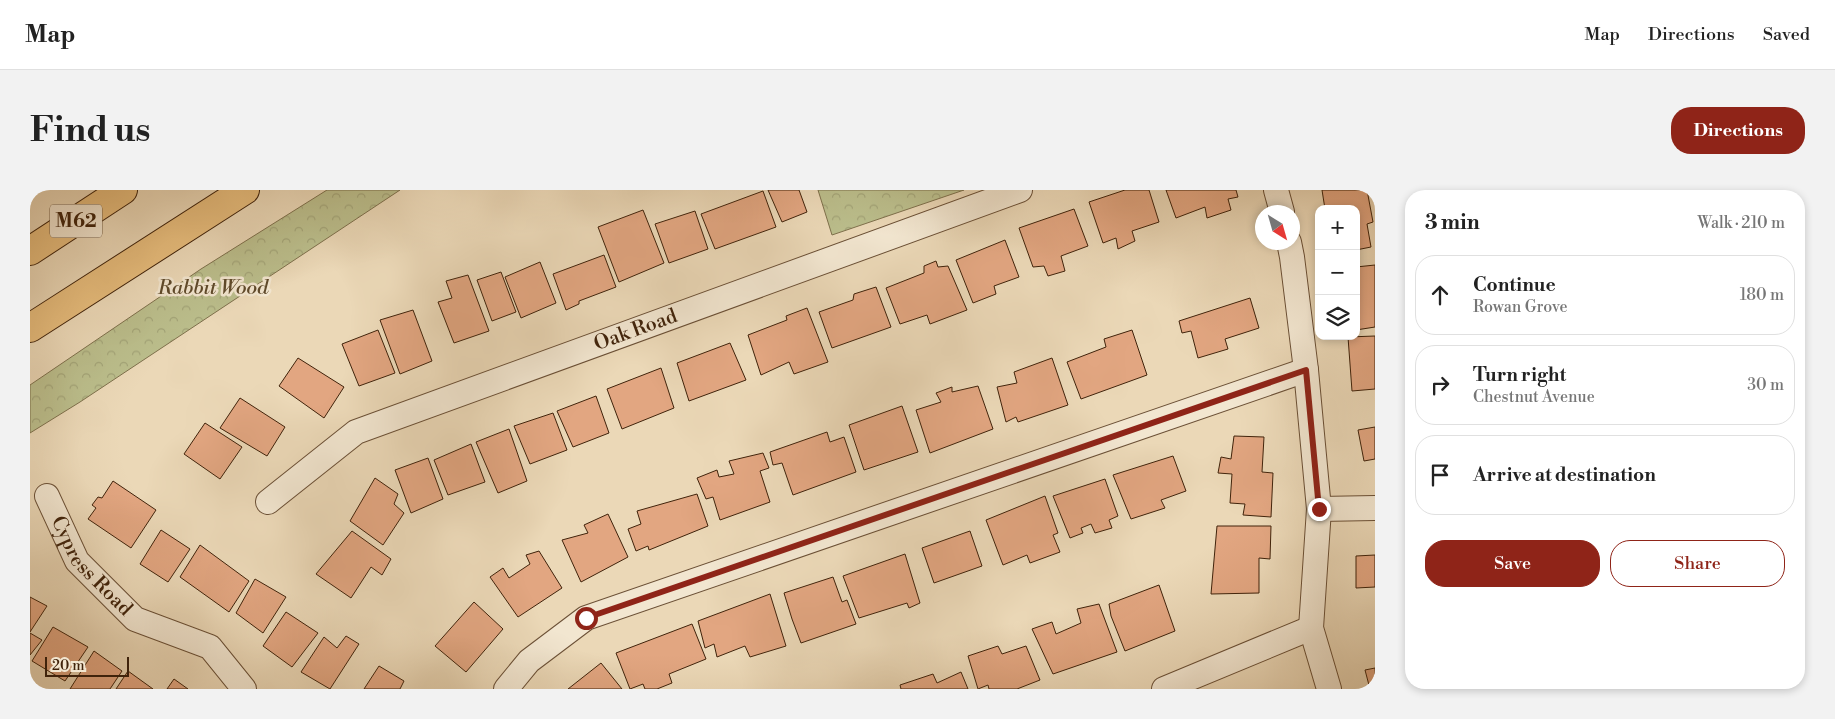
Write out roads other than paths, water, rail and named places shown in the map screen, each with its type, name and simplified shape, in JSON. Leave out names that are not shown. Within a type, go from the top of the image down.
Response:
[{"type":"highway","name":"M62","points":[[30,251],[123,190]]},
{"type":"highway","points":[[30,328],[245,190]]},
{"type":"street","name":"Oak Road","points":[[268,502],[356,432],[1020,190]]},
{"type":"street","points":[[1276,190],[1280,205]]},
{"type":"street","points":[[1291,250],[1306,370],[1319,509],[1311,628],[1329,689]]},
{"type":"street","points":[[506,689],[529,661],[586,618],[1306,370]]},
{"type":"street","name":"Cypress Road","points":[[47,496],[77,561],[135,619],[210,647],[244,689]]},
{"type":"street","points":[[1319,509],[1375,508]]},
{"type":"street","points":[[1164,689],[1311,628]]},
{"type":"park label","name":"Rabbit Wood","points":[[213,288]]}]
